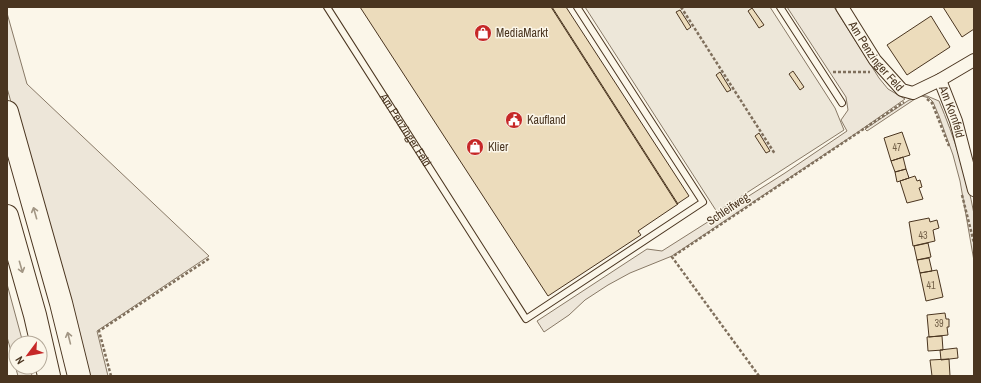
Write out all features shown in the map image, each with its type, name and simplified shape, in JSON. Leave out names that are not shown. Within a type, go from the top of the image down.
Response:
[{"type":"highway","points":[[7,112],[61,303],[79,376]]},
{"type":"highway","points":[[7,216],[35,315],[49,376]]},
{"type":"street","name":"Am Penzinger Feld","points":[[842,7],[875,60],[902,90],[911,96],[974,60]]},
{"type":"street","name":"Am Kornfeld","points":[[940,80],[956,121],[974,190]]},
{"type":"lane","name":"Am Penzinger Feld","points":[[328,7],[526,319],[703,202],[577,7]]},
{"type":"lane","points":[[780,7],[842,103]]},
{"type":"path","points":[[681,7],[775,154]]},
{"type":"path","points":[[822,71],[884,71]]},
{"type":"path","points":[[911,96],[929,99],[950,148]]},
{"type":"path","name":"Schleifweg","points":[[759,376],[672,257],[911,96]]},
{"type":"path","points":[[961,189],[974,243]]},
{"type":"path","points":[[111,376],[99,331],[210,258]]},
{"type":"shaded area","points":[[585,7],[770,7],[835,108],[844,130],[717,212]]},
{"type":"shaded area","points":[[787,7],[834,7],[879,78],[888,89],[905,99],[672,256],[630,273],[608,285],[585,300],[569,315],[544,332],[537,321],[647,249],[662,251],[785,173],[847,131],[841,120],[848,110],[846,97]]},
{"type":"shaded area","points":[[7,13],[27,84],[209,256],[97,331],[108,376],[86,376],[67,300],[7,88]]},
{"type":"shaded area","points":[[914,95],[927,96],[939,101],[950,128],[964,171],[974,214],[974,261],[960,181],[953,155],[939,116],[933,102],[929,98],[922,96],[914,97]]},
{"type":"shaded area","points":[[915,99],[867,131],[865,129],[909,100]]},
{"type":"shaded area","points":[[7,284],[21,335],[8,335],[8,341]]},
{"type":"shaded area","points":[[18,375],[32,376],[18,376]]},
{"type":"building","points":[[360,7],[552,7],[678,204],[638,231],[641,235],[548,296]]},
{"type":"building","points":[[551,7],[566,7],[689,196],[677,204]]},
{"type":"building","points":[[943,7],[974,7],[974,29],[962,37]]},
{"type":"building","points":[[752,8],[764,25],[759,28],[748,11]]},
{"type":"building","points":[[680,10],[691,27],[687,30],[676,12]]},
{"type":"building","points":[[931,16],[950,47],[907,75],[887,45]]},
{"type":"building","points":[[793,71],[804,87],[800,90],[789,74]]},
{"type":"building","points":[[720,72],[731,90],[727,92],[716,75]]},
{"type":"building","points":[[902,132],[910,155],[891,161],[884,138]]},
{"type":"building","points":[[759,133],[770,151],[766,153],[755,136]]},
{"type":"building","points":[[903,157],[906,169],[895,172],[891,161]]},
{"type":"building","points":[[906,169],[909,178],[897,182],[895,172]]},
{"type":"building","points":[[915,176],[917,181],[920,180],[922,187],[919,188],[923,199],[907,203],[900,181]]},
{"type":"building","points":[[929,218],[930,222],[937,220],[939,228],[933,230],[935,241],[913,246],[909,222]]},
{"type":"building","points":[[928,243],[931,257],[917,260],[914,246]]},
{"type":"building","points":[[929,258],[932,271],[920,273],[917,260]]},
{"type":"building","points":[[937,270],[943,297],[926,301],[920,273]]},
{"type":"building","points":[[945,313],[946,319],[949,319],[949,327],[947,327],[948,335],[929,337],[927,315]]},
{"type":"building","points":[[942,336],[943,350],[928,351],[927,337]]},
{"type":"building","points":[[957,348],[958,358],[941,360],[940,350]]},
{"type":"building","points":[[949,359],[950,376],[932,376],[930,360]]},
{"type":"place","name":"MediaMarkt","points":[[483,33]]},
{"type":"place","name":"Kaufland","points":[[514,120]]},
{"type":"place","name":"Klier","points":[[475,147]]}]
